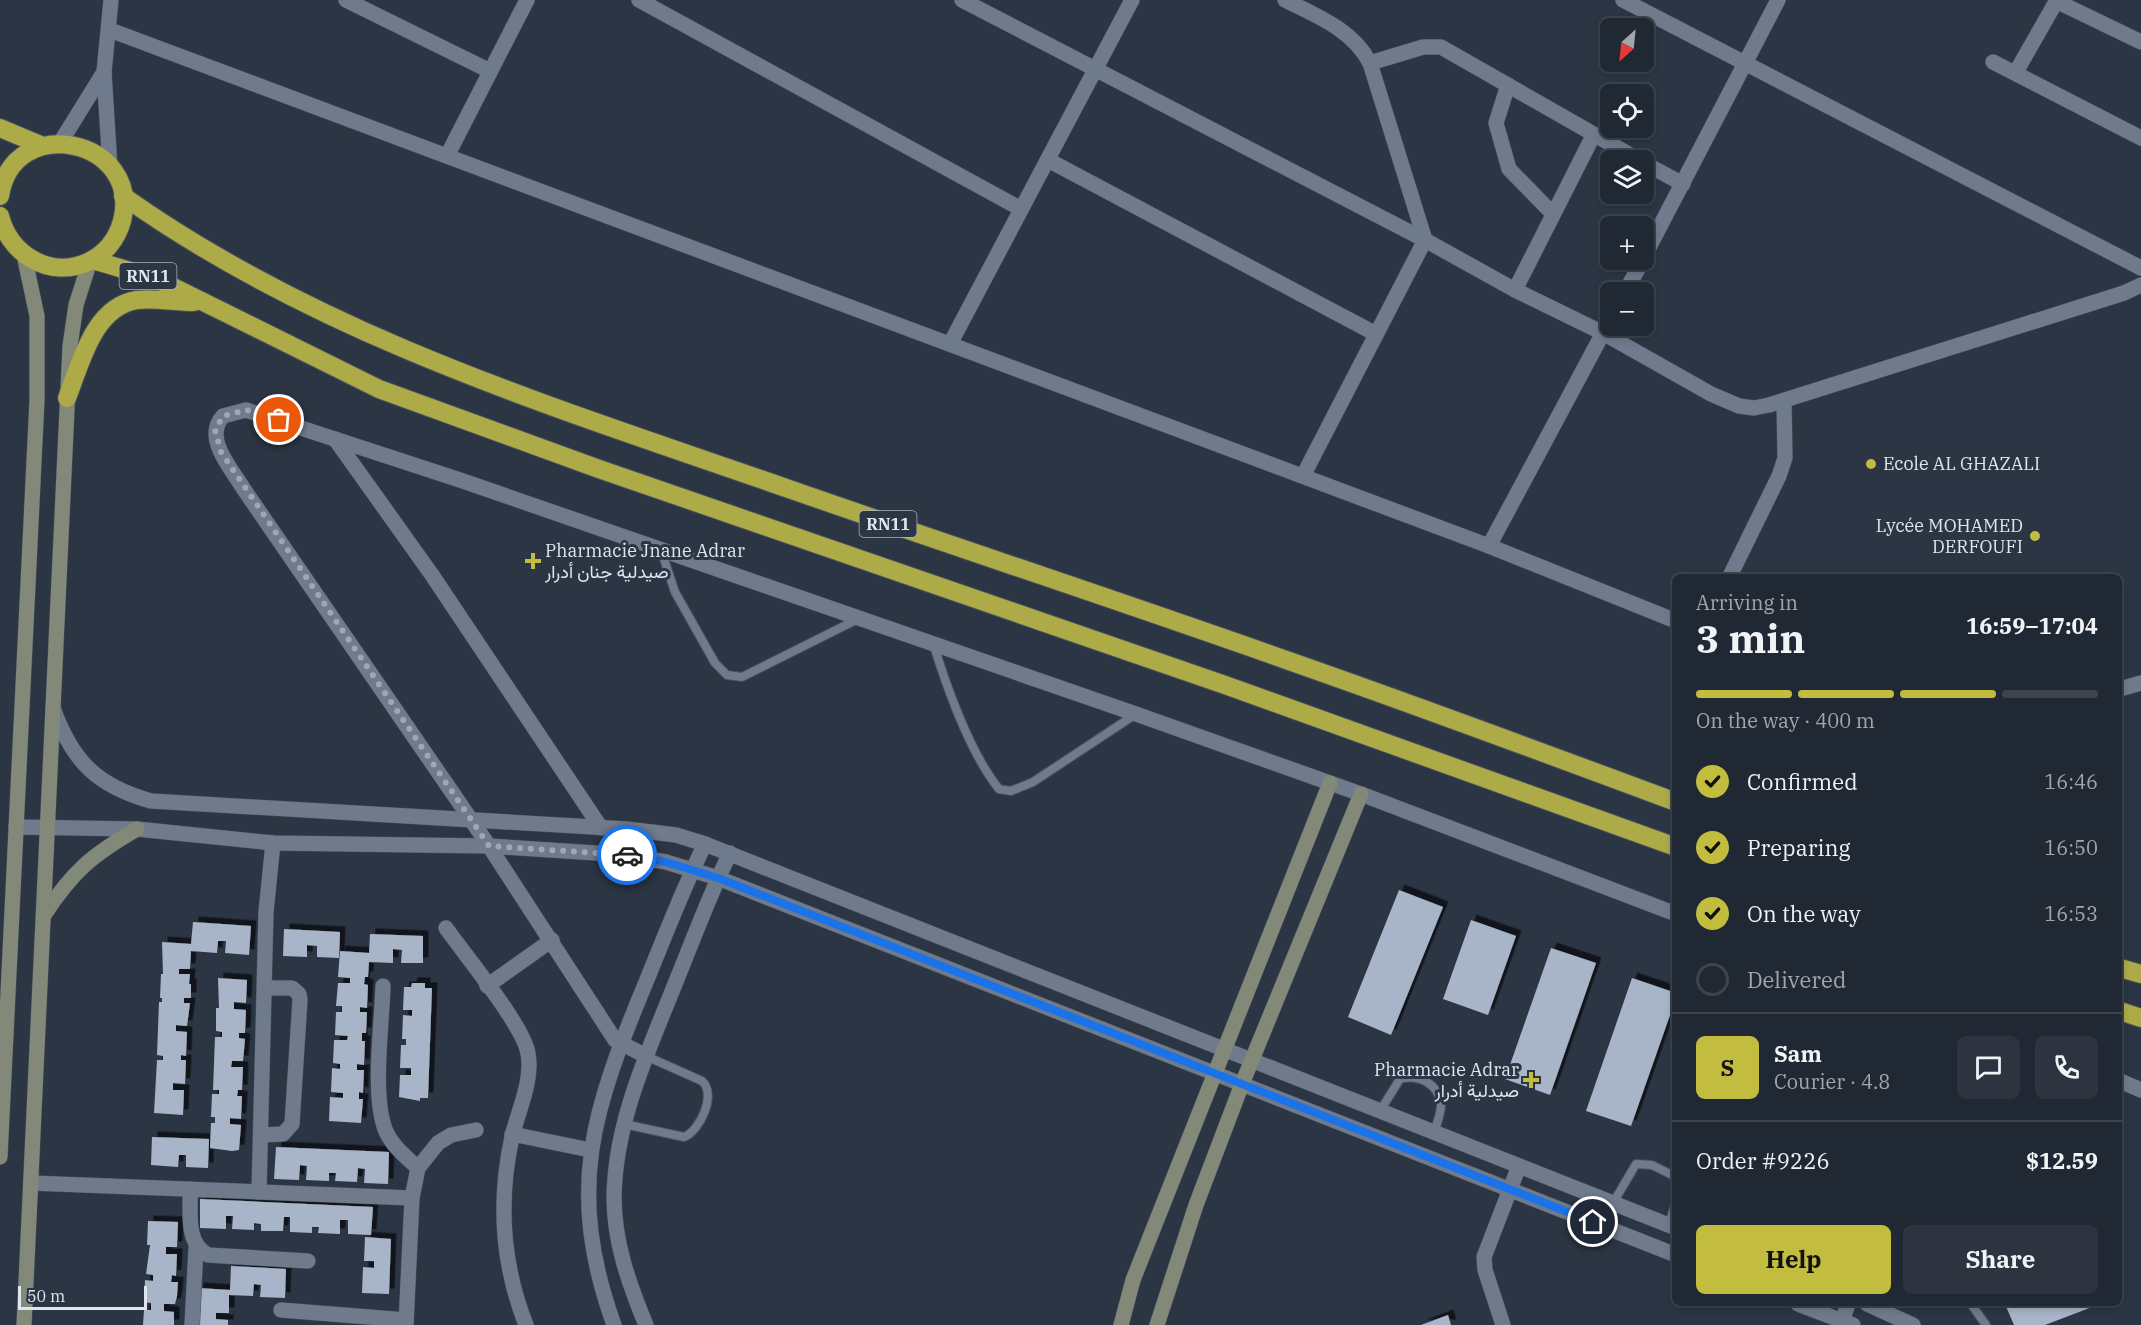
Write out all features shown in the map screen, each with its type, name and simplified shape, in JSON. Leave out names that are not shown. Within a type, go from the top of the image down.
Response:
[{"type":"highway","points":[[0,128],[51,145],[93,152],[110,167]]},
{"type":"highway","points":[[0,194],[15,164],[51,145]]},
{"type":"highway","name":"RN11","points":[[0,216],[8,238],[24,255],[44,266],[56,268],[79,266],[91,261],[109,246],[120,228],[123,196],[118,179],[110,167]]},
{"type":"highway","name":"RN11","points":[[123,196],[182,237],[333,318],[461,373],[884,522],[1291,661],[1672,801]]},
{"type":"highway","name":"RN11","points":[[91,261],[157,279],[199,302],[379,389],[599,469],[1213,681],[1672,846]]},
{"type":"highway","points":[[67,398],[90,340],[115,308],[140,300],[199,302]]},
{"type":"highway","points":[[2122,969],[2141,974]]},
{"type":"highway","points":[[2122,1012],[2141,1018]]},
{"type":"main road","points":[[0,1157],[37,400],[37,316],[24,255]]},
{"type":"main road","points":[[24,1325],[67,398],[72,330],[91,261]]},
{"type":"main road","points":[[1121,1325],[1133,1280],[1330,783]]},
{"type":"main road","points":[[1156,1325],[1196,1205],[1251,1060],[1360,794]]},
{"type":"main road","points":[[43,918],[73,874],[92,857],[137,829]]},
{"type":"street","points":[[110,167],[104,72],[110,30],[111,0]]},
{"type":"street","points":[[346,0],[490,71]]},
{"type":"street","points":[[447,156],[527,0]]},
{"type":"street","points":[[639,0],[1021,209]]},
{"type":"street","points":[[962,0],[1425,240],[1515,290],[1600,332]]},
{"type":"street","points":[[950,344],[1132,0]]},
{"type":"street","points":[[1285,0],[1348,35],[1364,50],[1425,240],[1303,476]]},
{"type":"street","points":[[1623,0],[2141,268]]},
{"type":"street","points":[[1654,238],[1743,62],[1778,0]]},
{"type":"street","points":[[2016,72],[2057,0],[2141,42]]},
{"type":"street","points":[[110,30],[1489,546],[1672,619]]},
{"type":"street","points":[[1370,63],[1423,47],[1441,47],[1620,150]]},
{"type":"street","points":[[1993,62],[2141,138]]},
{"type":"street","points":[[51,145],[104,72]]},
{"type":"street","points":[[1508,85],[1496,123],[1509,169],[1553,214]]},
{"type":"street","points":[[1515,290],[1593,136]]},
{"type":"street","points":[[1048,160],[1376,334]]},
{"type":"street","points":[[1654,168],[1683,184]]},
{"type":"street","points":[[1608,336],[1711,394],[1739,406],[1754,408],[1784,401],[2124,293],[2141,285]]},
{"type":"street","points":[[1489,546],[1601,336]]},
{"type":"street","points":[[1731,574],[1779,476],[1785,458],[1784,401]]},
{"type":"street","points":[[646,1056],[620,1045],[489,846],[243,488],[221,452],[215,430],[223,416],[246,410],[932,642],[1330,783],[1672,912]]},
{"type":"street","points":[[335,439],[432,575],[601,828]]},
{"type":"street","points":[[2122,689],[2141,683]]},
{"type":"street","points":[[52,706],[71,750],[87,768],[113,788],[151,801],[601,828],[676,835],[705,844],[1672,1227]]},
{"type":"street","points":[[16,827],[137,829],[273,843],[489,846],[626,855],[693,869],[1672,1253]]},
{"type":"street","points":[[259,1192],[266,988],[266,912],[273,843]]},
{"type":"street","points":[[614,1325],[602,1292],[591,1237],[588,1208],[590,1150],[620,1045],[705,844]]},
{"type":"street","points":[[646,1325],[632,1290],[617,1229],[614,1198],[617,1160],[624,1124],[646,1056],[730,853]]},
{"type":"street","points":[[446,928],[516,1027],[528,1053],[528,1079],[512,1134],[504,1183],[505,1238],[516,1299],[526,1325]]},
{"type":"street","points":[[487,986],[552,940]]},
{"type":"street","points":[[383,986],[380,1065],[382,1117],[385,1131],[394,1144],[418,1168]]},
{"type":"street","points":[[261,1135],[283,1134],[292,1124],[300,1000],[299,994],[292,988],[266,988]]},
{"type":"street","points":[[2122,1083],[2141,1089]]},
{"type":"street","points":[[597,1119],[624,1124]]},
{"type":"street","points":[[281,1310],[406,1323],[412,1198],[418,1168],[438,1143],[451,1136],[476,1130]]},
{"type":"street","points":[[512,1134],[590,1150]]},
{"type":"street","points":[[1503,1325],[1485,1270],[1484,1257],[1520,1166]]},
{"type":"street","points":[[31,1183],[412,1198]]},
{"type":"street","points":[[190,1189],[192,1234],[196,1248],[192,1325]]},
{"type":"street","points":[[196,1248],[208,1255],[308,1261]]},
{"type":"street","points":[[1803,1306],[1847,1323],[1848,1306]]},
{"type":"street","points":[[1871,1306],[1913,1325]]},
{"type":"lane","points":[[661,550],[675,592],[715,663],[727,675],[742,677],[860,618]]},
{"type":"lane","points":[[932,642],[944,680],[987,774],[999,789],[1011,791],[1033,782],[1136,714]]},
{"type":"lane","points":[[624,1124],[684,1137],[695,1129],[708,1099],[708,1089],[702,1081],[646,1056]]},
{"type":"lane","points":[[1380,1111],[1400,1079],[1412,1075],[1427,1082],[1439,1093],[1441,1107],[1434,1132]]},
{"type":"lane","points":[[1613,1203],[1636,1164],[1652,1166],[1672,1175]]},
{"type":"lane","points":[[1972,1306],[1986,1325]]},
{"type":"building","points":[[1399,890],[1443,907],[1391,1035],[1348,1017]]},
{"type":"building","points":[[1471,920],[1516,936],[1488,1015],[1443,999]]},
{"type":"building","points":[[193,922],[251,926],[249,955],[225,953],[226,941],[218,941],[217,953],[191,951],[190,969],[179,969],[179,974],[190,974],[189,984],[191,984],[191,998],[184,998],[184,1003],[190,1003],[187,1026],[176,1025],[176,1031],[187,1032],[186,1056],[181,1055],[181,1060],[186,1060],[185,1084],[173,1083],[173,1090],[184,1090],[183,1115],[154,1113],[157,1060],[163,1060],[163,1056],[157,1055],[159,1002],[162,1002],[160,998],[161,974],[163,974],[162,942],[191,944]]},
{"type":"building","points":[[284,929],[340,932],[339,958],[317,957],[317,946],[307,945],[307,957],[283,956]]},
{"type":"building","points":[[370,934],[423,936],[423,963],[401,963],[402,950],[393,949],[393,963],[369,962],[368,977],[365,977],[364,984],[368,985],[367,1008],[360,1007],[360,1012],[367,1012],[366,1033],[362,1033],[362,1041],[365,1041],[364,1065],[357,1064],[357,1070],[364,1070],[363,1093],[359,1092],[359,1099],[363,1099],[361,1123],[329,1121],[330,1097],[343,1098],[343,1093],[331,1092],[332,1068],[340,1069],[340,1064],[333,1063],[334,1040],[347,1040],[348,1036],[335,1035],[336,1012],[342,1012],[342,1006],[336,1006],[338,983],[350,983],[350,978],[338,977],[340,951],[369,953]]},
{"type":"building","points":[[1551,948],[1596,963],[1550,1095],[1505,1079]]},
{"type":"building","points":[[218,978],[247,980],[246,1003],[234,1002],[234,1009],[246,1010],[245,1033],[239,1033],[239,1038],[245,1039],[243,1061],[232,1061],[231,1067],[243,1067],[242,1090],[238,1090],[237,1096],[242,1096],[241,1119],[230,1118],[230,1124],[241,1125],[239,1150],[232,1151],[210,1148],[211,1123],[215,1123],[215,1117],[211,1117],[212,1094],[219,1094],[219,1090],[213,1090],[215,1037],[222,1037],[222,1032],[216,1031],[216,1008],[219,1008]]},
{"type":"building","points":[[1632,978],[1672,992],[1672,1009],[1631,1126],[1586,1111]]},
{"type":"building","points":[[412,983],[425,983],[425,988],[432,988],[428,1098],[420,1098],[420,1101],[399,1097],[400,1075],[411,1075],[411,1068],[400,1068],[401,1045],[406,1045],[406,1039],[402,1039],[403,1015],[412,1016],[412,1010],[403,1010],[404,987],[411,987]]},
{"type":"building","points":[[152,1137],[209,1139],[208,1168],[186,1167],[186,1155],[179,1155],[178,1167],[151,1165]]},
{"type":"building","points":[[276,1147],[389,1152],[388,1184],[364,1183],[365,1169],[358,1168],[357,1182],[335,1181],[336,1173],[329,1173],[329,1181],[306,1180],[307,1166],[300,1165],[299,1180],[274,1179]]},
{"type":"building","points":[[200,1199],[373,1207],[371,1235],[348,1234],[348,1220],[340,1220],[340,1234],[318,1233],[319,1227],[312,1227],[312,1233],[290,1232],[290,1217],[284,1217],[283,1231],[261,1231],[261,1224],[254,1223],[254,1230],[232,1229],[233,1216],[226,1216],[226,1229],[200,1228]]},
{"type":"building","points":[[148,1221],[178,1222],[177,1247],[166,1247],[166,1254],[177,1254],[176,1276],[172,1275],[171,1282],[178,1282],[175,1304],[164,1304],[164,1311],[174,1312],[174,1325],[143,1325],[144,1310],[151,1310],[151,1303],[144,1302],[145,1280],[153,1281],[153,1275],[146,1274],[150,1245],[147,1245]]},
{"type":"building","points":[[365,1237],[391,1239],[389,1294],[362,1293],[363,1267],[374,1268],[374,1261],[364,1261]]},
{"type":"building","points":[[231,1266],[286,1269],[285,1298],[260,1297],[261,1285],[254,1284],[253,1296],[229,1295],[229,1313],[216,1313],[216,1319],[228,1320],[228,1325],[197,1325],[198,1288],[230,1290]]},
{"type":"building","points":[[2006,1306],[2095,1306],[2045,1325],[2014,1325]]},
{"type":"building","points":[[1448,1315],[1451,1325],[1421,1325]]},
{"type":"way so far","points":[[279,420],[246,410],[231,412],[223,416],[215,430],[221,452],[243,488],[489,846],[627,855]]},
{"type":"place","name":"Ecole AL GHAZALI","points":[[1871,464]]},
{"type":"place","name":"Lycée MOHAMED DERFOUFI","points":[[2035,536]]},
{"type":"place","name":"Pharmacie Jnane Adrar صيدلية جنان أدرار","points":[[533,561]]},
{"type":"place","name":"Pharmacie Adrar صيدلية أدرار","points":[[1531,1080]]},
{"type":"route","points":[[627,855],[666,862],[718,878],[1593,1222]]}]
